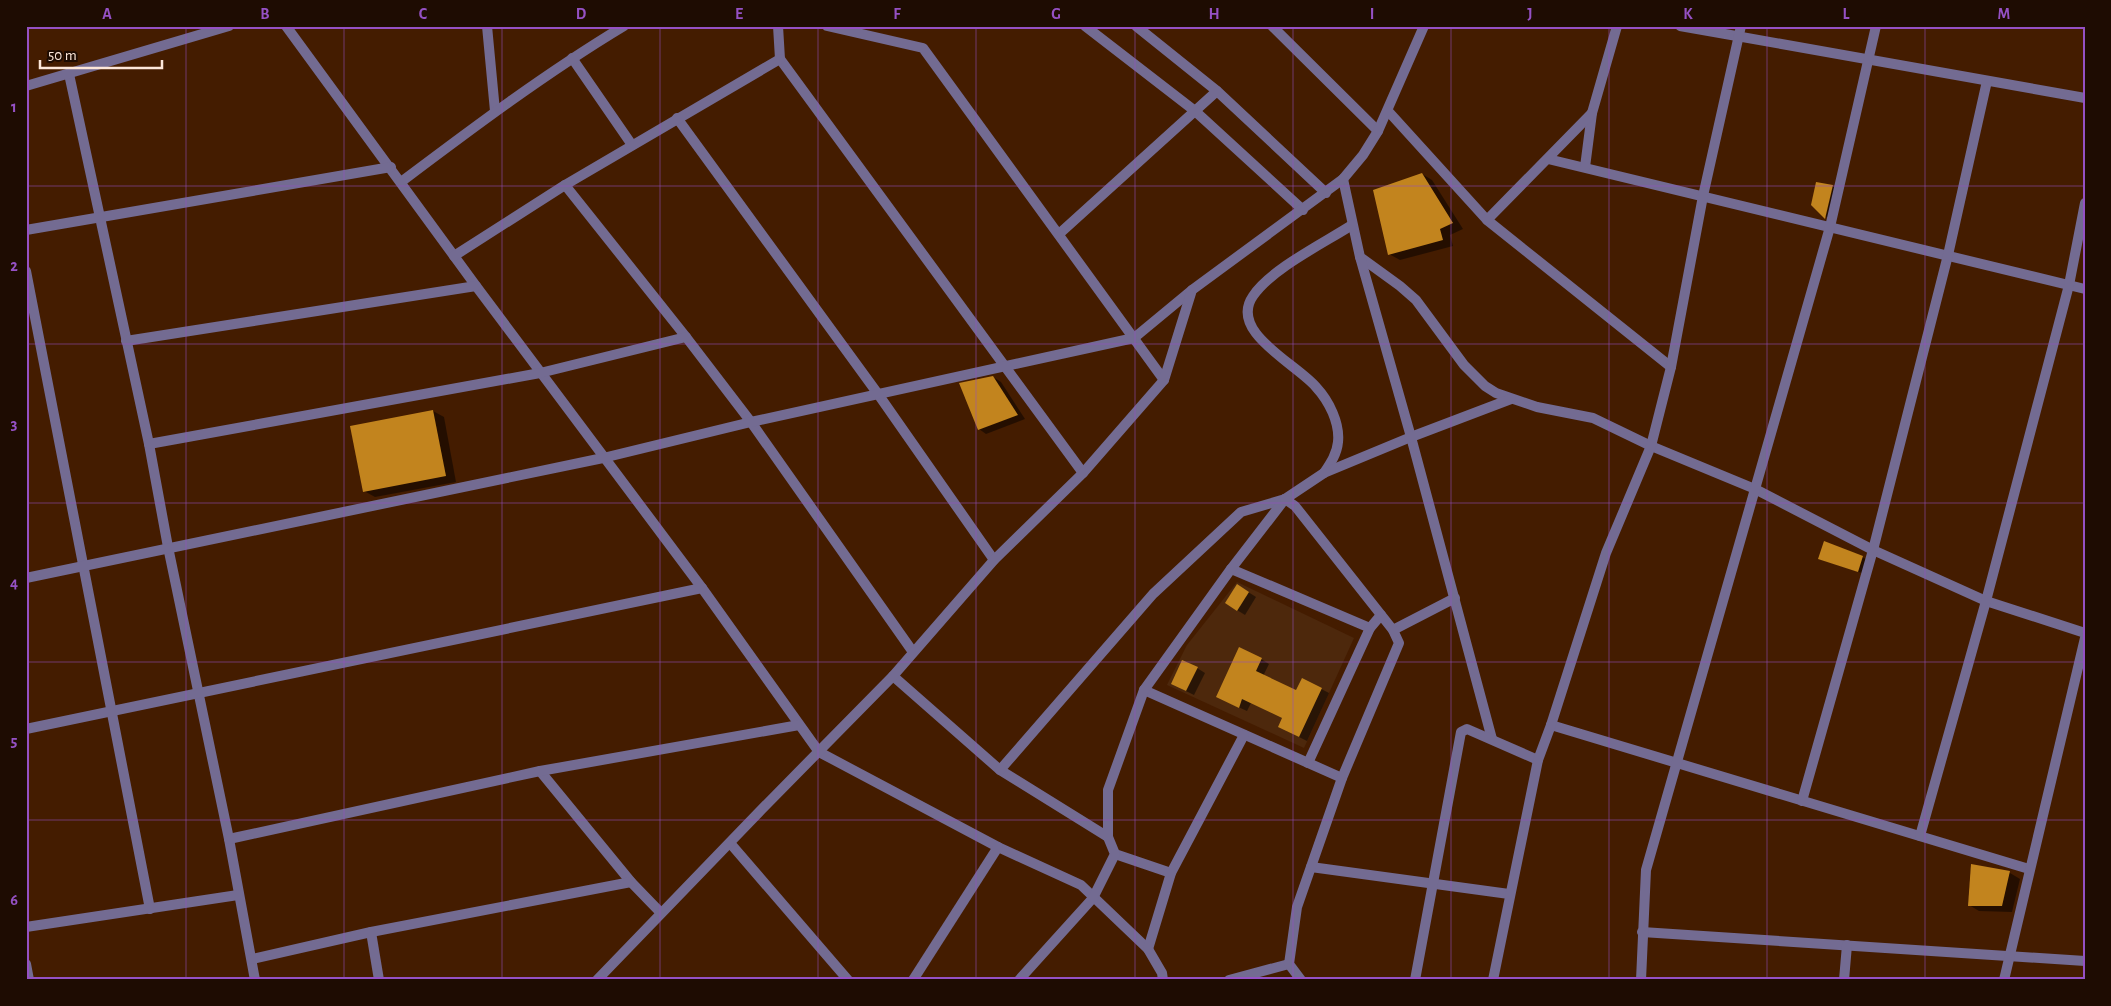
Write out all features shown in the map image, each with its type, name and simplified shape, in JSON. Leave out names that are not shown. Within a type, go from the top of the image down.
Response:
[{"type":"street","points":[[26,86],[229,26]]},
{"type":"street","points":[[286,26],[603,458],[702,588],[819,752],[998,847],[1081,885],[1148,949],[1162,973],[1163,980]]},
{"type":"street","points":[[487,26],[495,111]]},
{"type":"street","points":[[401,182],[495,111],[572,58],[624,26]]},
{"type":"street","points":[[778,26],[780,59],[1083,473]]},
{"type":"street","points":[[827,26],[923,48],[1164,380]]},
{"type":"street","points":[[1085,26],[1195,111],[1303,210]]},
{"type":"street","points":[[1136,26],[1217,91],[1326,194]]},
{"type":"street","points":[[1272,26],[1378,131]]},
{"type":"street","points":[[26,578],[603,458],[751,422],[1134,338],[1192,290],[1326,194],[1343,179],[1363,155],[1378,131],[1424,26]]},
{"type":"street","points":[[1585,167],[1592,113],[1617,26]]},
{"type":"street","points":[[1680,26],[1740,32],[1867,59],[2085,98]]},
{"type":"street","points":[[1641,980],[1646,870],[1830,227],[1876,26]]},
{"type":"street","points":[[1493,980],[1509,894],[1538,760],[1606,553],[1651,446],[1671,367],[1702,196],[1740,32]]},
{"type":"street","points":[[572,58],[632,145]]},
{"type":"street","points":[[454,256],[566,184],[780,59]]},
{"type":"street","points":[[69,74],[149,444],[168,547],[229,839],[255,980]]},
{"type":"street","points":[[1802,801],[1873,550],[1948,255],[1986,80]]},
{"type":"street","points":[[1059,234],[1217,91]]},
{"type":"street","points":[[1388,111],[1487,220],[1671,367]]},
{"type":"street","points":[[1487,220],[1592,113]]},
{"type":"street","points":[[678,118],[878,394],[994,560]]},
{"type":"street","points":[[1548,158],[2085,289]]},
{"type":"street","points":[[26,230],[390,167]]},
{"type":"street","points":[[1343,179],[1360,258],[1411,437],[1492,740]]},
{"type":"street","points":[[566,184],[751,422],[913,652]]},
{"type":"street","points":[[1920,836],[1986,601],[2069,285],[2085,203]]},
{"type":"street","points":[[1324,474],[1334,457],[1338,440],[1338,431],[1331,410],[1316,386],[1260,339],[1249,323],[1247,308],[1257,290],[1273,276],[1352,226]]},
{"type":"street","points":[[1360,258],[1400,286],[1416,300],[1475,377],[1496,393],[1536,407],[1593,418],[1651,446],[1755,489],[1873,550],[1986,601],[2085,633]]},
{"type":"street","points":[[26,271],[150,909]]},
{"type":"street","points":[[126,341],[476,286]]},
{"type":"street","points":[[597,980],[893,676],[994,560],[1083,473],[1164,380],[1192,290]]},
{"type":"street","points":[[149,444],[540,372],[686,336]]},
{"type":"street","points":[[1000,770],[1153,594],[1241,512],[1285,499],[1324,474],[1411,437],[1511,398]]},
{"type":"street","points":[[1171,873],[1115,854],[1108,837],[1108,790],[1144,690],[1231,569],[1285,499]]},
{"type":"street","points":[[1285,499],[1295,506],[1382,615],[1393,630],[1399,644],[1342,778],[1296,907],[1289,964],[1301,980]]},
{"type":"street","points":[[1231,569],[1370,628]]},
{"type":"street","points":[[26,729],[702,588]]},
{"type":"street","points":[[1393,630],[1455,598]]},
{"type":"street","points":[[1308,763],[1370,628],[1382,615]]},
{"type":"street","points":[[2004,980],[2085,638]]},
{"type":"street","points":[[893,676],[1000,770],[1108,837]]},
{"type":"street","points":[[1144,690],[1342,778]]},
{"type":"street","points":[[229,839],[540,771],[799,725]]},
{"type":"street","points":[[1551,725],[2029,869]]},
{"type":"street","points":[[1415,980],[1461,732],[1467,729],[1538,760]]},
{"type":"street","points":[[1148,949],[1171,873],[1244,735]]},
{"type":"street","points":[[540,771],[631,882],[662,913]]},
{"type":"street","points":[[730,843],[848,980]]},
{"type":"street","points":[[914,980],[998,847]]},
{"type":"street","points":[[1019,980],[1093,898],[1115,854]]},
{"type":"street","points":[[1311,867],[1509,894]]},
{"type":"street","points":[[252,959],[371,932],[631,882]]},
{"type":"street","points":[[26,927],[238,895]]},
{"type":"street","points":[[371,932],[379,980]]},
{"type":"street","points":[[1642,932],[2085,961]]},
{"type":"street","points":[[1844,980],[1846,946]]},
{"type":"street","points":[[26,964],[29,980]]},
{"type":"street","points":[[1229,980],[1289,964]]},
{"type":"shaded area","points":[[1237,582],[1354,638],[1304,748],[1167,685],[1187,645]]},
{"type":"building","points":[[1422,173],[1453,223],[1440,229],[1443,240],[1388,255],[1373,190]]},
{"type":"building","points":[[1816,182],[1833,185],[1825,219],[1811,205]]},
{"type":"building","points":[[993,376],[1018,415],[978,430],[959,383]]},
{"type":"building","points":[[433,410],[446,476],[363,492],[350,426]]},
{"type":"building","points":[[1824,541],[1863,556],[1858,572],[1818,559]]},
{"type":"building","points":[[1237,584],[1249,592],[1237,611],[1225,603]]},
{"type":"building","points":[[1239,647],[1262,658],[1256,671],[1296,690],[1302,678],[1322,688],[1299,737],[1278,727],[1282,718],[1242,699],[1239,708],[1216,697]]},
{"type":"building","points":[[1182,660],[1198,667],[1186,691],[1171,684]]},
{"type":"building","points":[[1971,864],[2010,871],[2002,906],[1968,906]]}]
